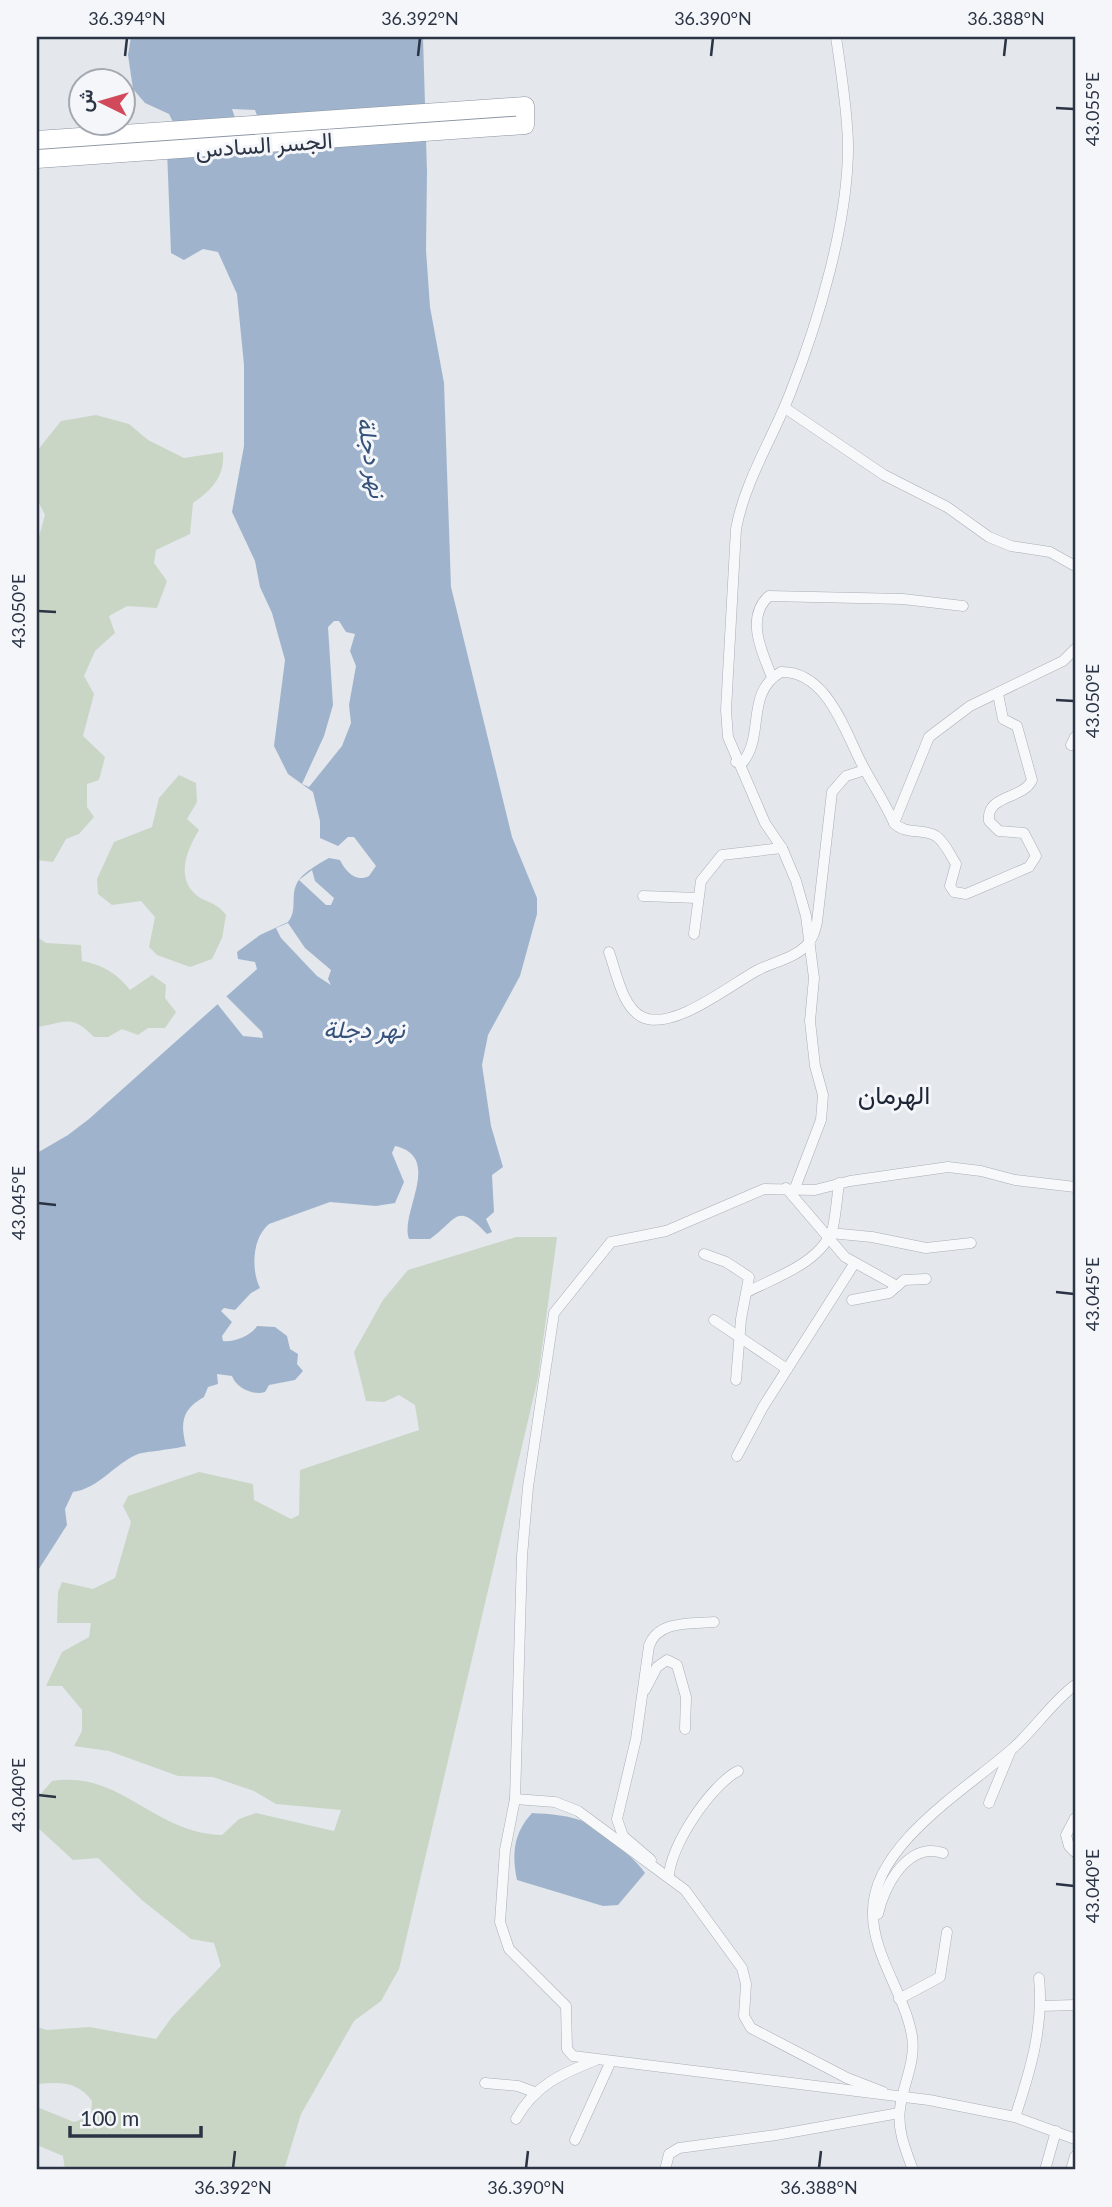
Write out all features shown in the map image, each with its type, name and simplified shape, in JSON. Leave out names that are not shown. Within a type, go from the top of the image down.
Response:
[{"type":"highway","name":"الجسر السادس","points":[[37,140],[524,106],[525,125],[37,159]]},
{"type":"street","points":[[791,1188],[821,1120],[822,1095],[814,1066],[811,1032],[814,978],[802,898],[782,848],[770,832],[736,762],[726,724],[736,528],[741,505],[785,408],[819,314],[841,209],[848,146],[836,37]]},
{"type":"street","points":[[785,408],[884,475],[947,507],[989,537],[1011,546],[1050,552],[1075,566]]},
{"type":"street","points":[[772,677],[758,640],[757,629],[759,610],[769,596],[903,599],[963,606]]},
{"type":"street","points":[[894,823],[929,737],[959,712],[1063,661],[1075,649]]},
{"type":"street","points":[[736,762],[746,759],[760,695],[772,677],[781,672],[792,671],[815,684],[842,722],[894,823],[904,830],[929,833],[941,840],[956,864],[949,882],[958,894],[965,894],[1033,864],[1036,856],[1027,835],[995,829],[988,816],[994,804],[1028,787],[1032,780],[1017,726],[1003,719],[998,694]]},
{"type":"street","points":[[609,951],[629,1004],[643,1018],[654,1020],[694,1008],[755,972],[798,953],[808,944],[817,922],[832,792],[836,784],[846,776],[865,770]]},
{"type":"street","points":[[694,934],[701,881],[722,855],[782,848]]},
{"type":"street","points":[[643,896],[698,898]]},
{"type":"street","points":[[1075,1187],[1015,1180],[981,1171],[948,1167],[839,1183],[815,1190],[791,1188],[755,1191],[666,1231],[611,1242],[554,1313],[528,1487],[522,1556],[515,1799],[505,1850],[501,1932],[518,1959],[566,2006],[569,2053],[596,2060],[902,2097],[1015,2117],[1075,2139]]},
{"type":"street","points":[[747,1293],[813,1256],[829,1236],[839,1183]]},
{"type":"street","points":[[791,1188],[854,1264],[897,1286]]},
{"type":"street","points":[[829,1236],[872,1237],[926,1248],[971,1243]]},
{"type":"street","points":[[704,1254],[719,1258],[748,1275],[736,1380]]},
{"type":"street","points":[[737,1456],[787,1369],[854,1264]]},
{"type":"street","points":[[852,1300],[889,1293],[904,1280],[926,1279]]},
{"type":"street","points":[[714,1320],[787,1369]]},
{"type":"street","points":[[714,1622],[671,1626],[654,1635],[649,1646],[636,1740],[617,1819],[623,1836],[692,1897],[742,1968],[746,1984],[744,2016],[751,2028],[889,2097]]},
{"type":"street","points":[[642,1693],[661,1662],[673,1661],[677,1665],[686,1697],[685,1729]]},
{"type":"street","points":[[914,2170],[902,2138],[899,2113],[912,2067],[913,2044],[874,1928],[873,1900],[879,1882],[909,1838],[975,1777],[1010,1751],[1075,1685]]},
{"type":"street","points":[[989,1803],[1010,1751]]},
{"type":"street","points":[[665,1874],[678,1844],[715,1789],[738,1771]]},
{"type":"street","points":[[515,1799],[555,1802],[578,1811],[665,1874]]},
{"type":"street","points":[[1075,1818],[1066,1835],[1069,1846],[1075,1852]]},
{"type":"street","points":[[874,1928],[882,1896],[908,1860],[926,1850],[943,1853]]},
{"type":"street","points":[[899,1999],[940,1977],[947,1932]]},
{"type":"street","points":[[1015,2117],[1036,2044],[1041,2006],[1039,1978]]},
{"type":"street","points":[[1041,2006],[1075,2005]]},
{"type":"street","points":[[516,2119],[534,2092],[552,2078],[596,2060]]},
{"type":"street","points":[[575,2140],[611,2061]]},
{"type":"street","points":[[485,2083],[518,2086],[534,2092]]},
{"type":"street","points":[[665,2170],[669,2154],[679,2148],[803,2131],[899,2113]]},
{"type":"street","points":[[1045,2170],[1056,2131]]},
{"type":"street","points":[[1071,2170],[1075,2156]]},
{"type":"green space","points":[[96,415],[129,424],[148,440],[184,458],[223,452],[223,461],[216,482],[193,503],[190,534],[156,550],[154,563],[167,581],[157,608],[127,606],[109,616],[115,633],[95,651],[84,676],[94,694],[83,736],[105,757],[99,780],[87,784],[87,807],[94,817],[79,834],[66,839],[53,862],[37,860],[37,544],[45,515],[37,499],[37,451],[61,421]]},
{"type":"green space","points":[[179,775],[196,783],[197,802],[187,819],[199,830],[188,853],[186,878],[194,893],[226,915],[222,938],[212,959],[190,967],[157,955],[149,947],[155,917],[141,901],[112,905],[98,894],[97,879],[114,842],[152,827],[159,798]]},
{"type":"green space","points":[[37,937],[46,943],[81,945],[82,961],[109,971],[130,990],[152,975],[166,985],[165,998],[176,1012],[165,1028],[148,1028],[138,1035],[122,1029],[108,1037],[94,1037],[73,1022],[37,1027]]},
{"type":"green space","points":[[516,1237],[557,1237],[538,1378],[399,1969],[381,2001],[354,2021],[301,2114],[284,2170],[252,2167],[250,2170],[65,2170],[63,2156],[37,2145],[37,2107],[74,2122],[91,2116],[92,2101],[87,2094],[68,2084],[37,2084],[37,2027],[47,2030],[89,2027],[156,2039],[172,2017],[221,1966],[214,1943],[191,1939],[143,1901],[98,1858],[73,1860],[37,1827],[37,1798],[52,1781],[76,1780],[118,1793],[176,1824],[198,1832],[222,1835],[239,1819],[256,1813],[334,1831],[341,1810],[276,1804],[254,1791],[213,1777],[178,1776],[109,1751],[74,1746],[82,1731],[82,1710],[62,1686],[46,1686],[62,1652],[89,1637],[91,1623],[57,1623],[58,1592],[62,1582],[93,1589],[115,1578],[131,1522],[123,1506],[128,1496],[199,1472],[253,1484],[254,1500],[291,1519],[299,1515],[300,1470],[419,1430],[415,1405],[399,1395],[384,1402],[366,1401],[354,1352],[383,1300],[408,1270]]},
{"type":"water","name":"نهر دجلة","points":[[131,37],[423,37],[426,250],[430,307],[444,383],[451,587],[512,837],[537,898],[537,914],[520,976],[488,1035],[482,1065],[491,1126],[503,1167],[492,1175],[494,1212],[486,1219],[492,1232],[487,1234],[463,1216],[452,1220],[430,1239],[409,1239],[409,1215],[418,1173],[416,1162],[409,1152],[395,1146],[392,1153],[404,1182],[395,1203],[376,1206],[330,1202],[269,1224],[263,1230],[256,1246],[254,1264],[260,1288],[251,1293],[235,1310],[224,1308],[221,1311],[232,1322],[222,1336],[223,1341],[241,1338],[257,1326],[275,1327],[287,1336],[290,1349],[298,1354],[297,1364],[303,1371],[295,1380],[269,1385],[265,1392],[261,1393],[241,1387],[232,1376],[217,1374],[218,1384],[208,1387],[204,1397],[191,1406],[184,1417],[186,1446],[138,1454],[91,1486],[73,1492],[65,1509],[67,1525],[37,1572],[37,1153],[89,1119],[257,969],[255,962],[238,959],[237,952],[260,935],[288,922],[293,913],[295,888],[299,879],[307,872],[329,858],[340,860],[348,872],[360,878],[369,876],[376,866],[354,837],[348,837],[338,846],[320,838],[320,821],[313,792],[288,774],[274,746],[285,660],[272,613],[260,587],[255,561],[232,512],[244,446],[244,365],[237,294],[218,252],[203,249],[184,260],[171,253],[167,150],[173,122],[169,114],[145,103],[136,92],[136,66],[130,66],[128,55]],"holes":[[[232,109],[255,110],[260,124],[269,135],[268,148],[255,155],[242,151],[238,142],[240,132]],[[200,119],[212,122],[218,138],[192,138],[193,121]]]},
{"type":"water","points":[[532,1813],[553,1814],[587,1823],[618,1846],[645,1873],[618,1905],[603,1906],[517,1880],[516,1845],[521,1829]]},
{"type":"pier","points":[[334,621],[339,621],[346,632],[355,634],[350,651],[356,666],[349,705],[351,723],[342,746],[309,787],[302,784],[324,736],[333,705],[328,627]]},
{"type":"pier","points":[[312,870],[315,881],[334,898],[331,905],[326,905],[299,880]]},
{"type":"pier","points":[[288,923],[305,948],[331,970],[328,979],[331,985],[317,976],[281,938],[276,928]]},
{"type":"pier","points":[[225,995],[262,1032],[263,1038],[243,1036],[215,1001]]},
{"type":"district","name":"الهرمان","points":[[894,1094]]}]
